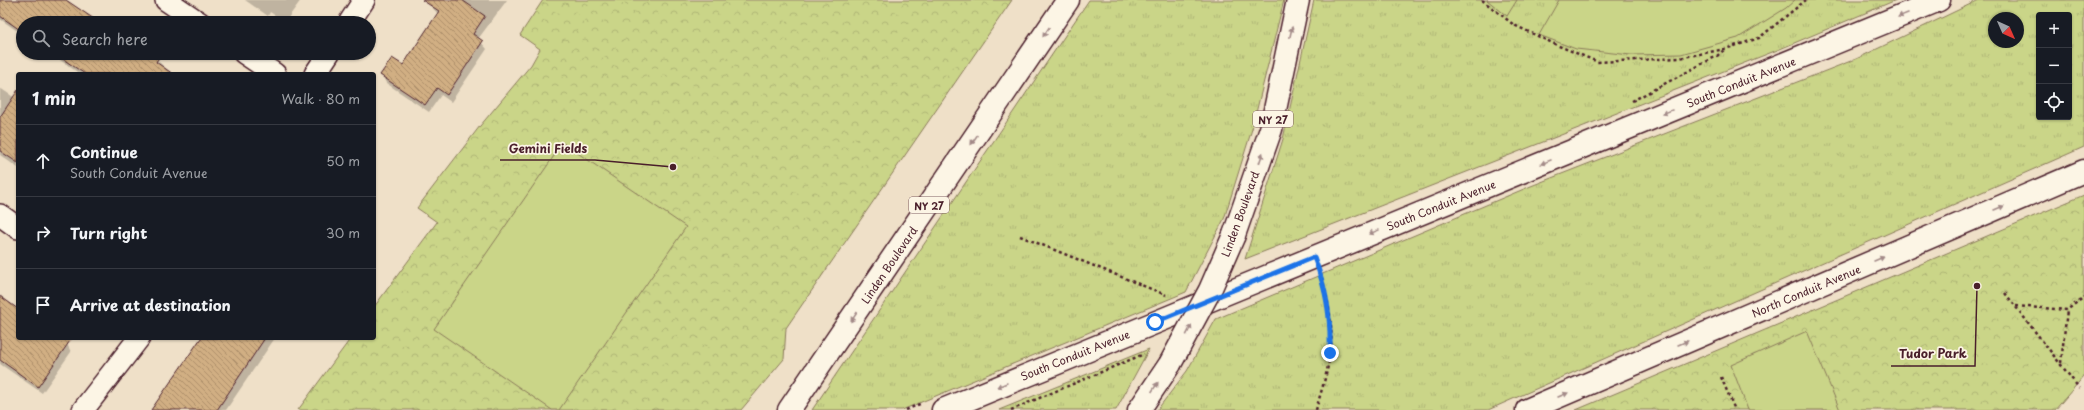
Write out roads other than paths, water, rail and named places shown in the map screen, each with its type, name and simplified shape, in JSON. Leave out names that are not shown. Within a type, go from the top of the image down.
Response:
[{"type":"main road","name":"Linden Boulevard","points":[[789,410],[1068,0]]},
{"type":"main road","name":"Linden Boulevard","points":[[1139,410],[1170,364],[1210,290],[1234,235],[1271,129],[1298,0]]},
{"type":"main road","name":"South Conduit Avenue","points":[[943,410],[1940,0]]},
{"type":"main road","name":"North Conduit Avenue","points":[[1528,410],[2084,172]]},
{"type":"street","points":[[166,0],[190,16]]},
{"type":"street","points":[[354,16],[364,0]]},
{"type":"street","points":[[254,60],[272,72]]},
{"type":"street","points":[[316,72],[324,60]]},
{"type":"street","points":[[0,215],[16,227]]},
{"type":"street","points":[[84,410],[137,340]]},
{"type":"place","name":"Gemini Fields","points":[[673,167]]},
{"type":"place","name":"Tudor Park","points":[[1977,286]]}]
